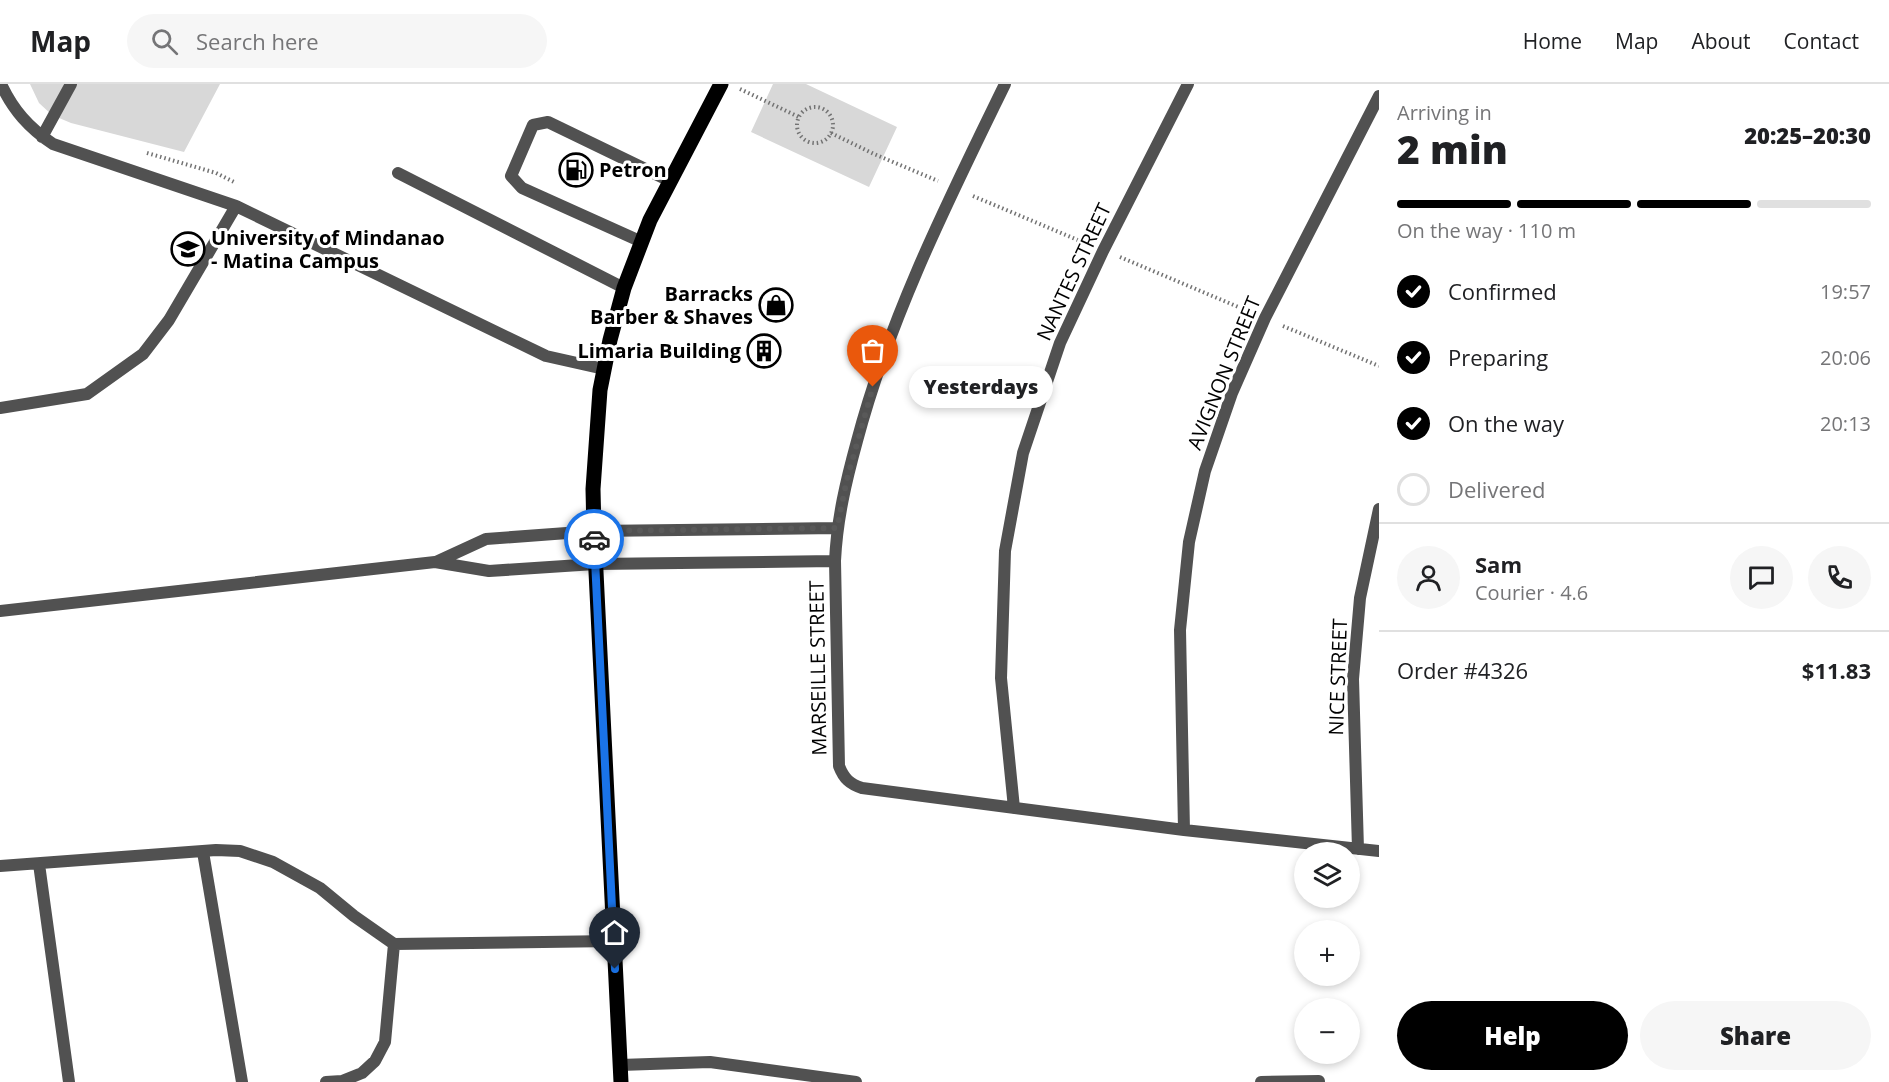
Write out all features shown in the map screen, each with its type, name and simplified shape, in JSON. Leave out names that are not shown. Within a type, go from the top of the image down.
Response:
[{"type":"main road","points":[[621,1082],[595,564],[593,489],[600,390],[624,288],[650,220],[721,84]]},
{"type":"street","points":[[1,84],[20,117],[53,144],[236,206],[546,356],[604,369]]},
{"type":"street","points":[[42,137],[71,84]]},
{"type":"street","name":"MARSEILLE STREET","points":[[1005,84],[954,188],[887,344],[847,479],[837,528],[835,561],[839,766],[846,780],[862,788],[1294,842]]},
{"type":"street","name":"NANTES STREET","points":[[1014,807],[1001,678],[1005,551],[1027,442],[1060,343],[1103,250],[1188,84]]},
{"type":"street","name":"AVIGNON STREET","points":[[1184,830],[1180,630],[1188,542],[1205,471],[1232,393],[1265,318],[1379,96]]},
{"type":"street","points":[[642,242],[522,188],[512,176],[533,125],[548,122],[670,181]]},
{"type":"street","points":[[398,173],[624,288]]},
{"type":"street","points":[[0,408],[87,394],[143,354],[169,320],[236,206]]},
{"type":"street","name":"NICE STREET","points":[[1358,842],[1353,679],[1360,598],[1379,508]]},
{"type":"street","points":[[435,562],[486,539],[594,531],[837,528]]},
{"type":"street","points":[[0,611],[435,562],[489,571],[595,564],[835,561]]},
{"type":"street","name":"MARSEILLE STREET","points":[[1360,849],[1379,851]]},
{"type":"street","points":[[0,866],[240,851],[273,862],[320,888],[354,916],[394,944],[614,941]]},
{"type":"street","points":[[203,852],[242,1082]]},
{"type":"street","points":[[39,864],[69,1082]]},
{"type":"street","points":[[326,1082],[342,1081],[362,1074],[375,1061],[386,1042],[394,944]]},
{"type":"street","points":[[620,1065],[710,1062],[856,1082]]},
{"type":"street","points":[[1261,1082],[1319,1081]]},
{"type":"path","points":[[730,84],[799,117]]},
{"type":"path","points":[[809,108],[823,109],[832,120],[831,133],[821,142],[808,141],[798,131],[799,117],[809,108]]},
{"type":"path","points":[[831,133],[874,154],[1379,366]]},
{"type":"shaded area","points":[[30,84],[220,84],[184,152],[71,123],[52,115],[39,103]]},
{"type":"shaded area","points":[[773,84],[806,84],[897,127],[869,187],[751,132]]},
{"type":"way so far","points":[[594,539],[594,531],[837,528],[847,479],[873,387]]},
{"type":"place","name":"Petron","points":[[576,170]]},
{"type":"place","name":"University of Mindanao - Matina Campus","points":[[188,249]]},
{"type":"place","name":"Barracks Barber & Shaves","points":[[776,305]]},
{"type":"place","name":"Limaria Building","points":[[764,351]]},
{"type":"place","name":"Yesterdays","points":[[873,387]]},
{"type":"route","points":[[594,539],[615,969]]}]
